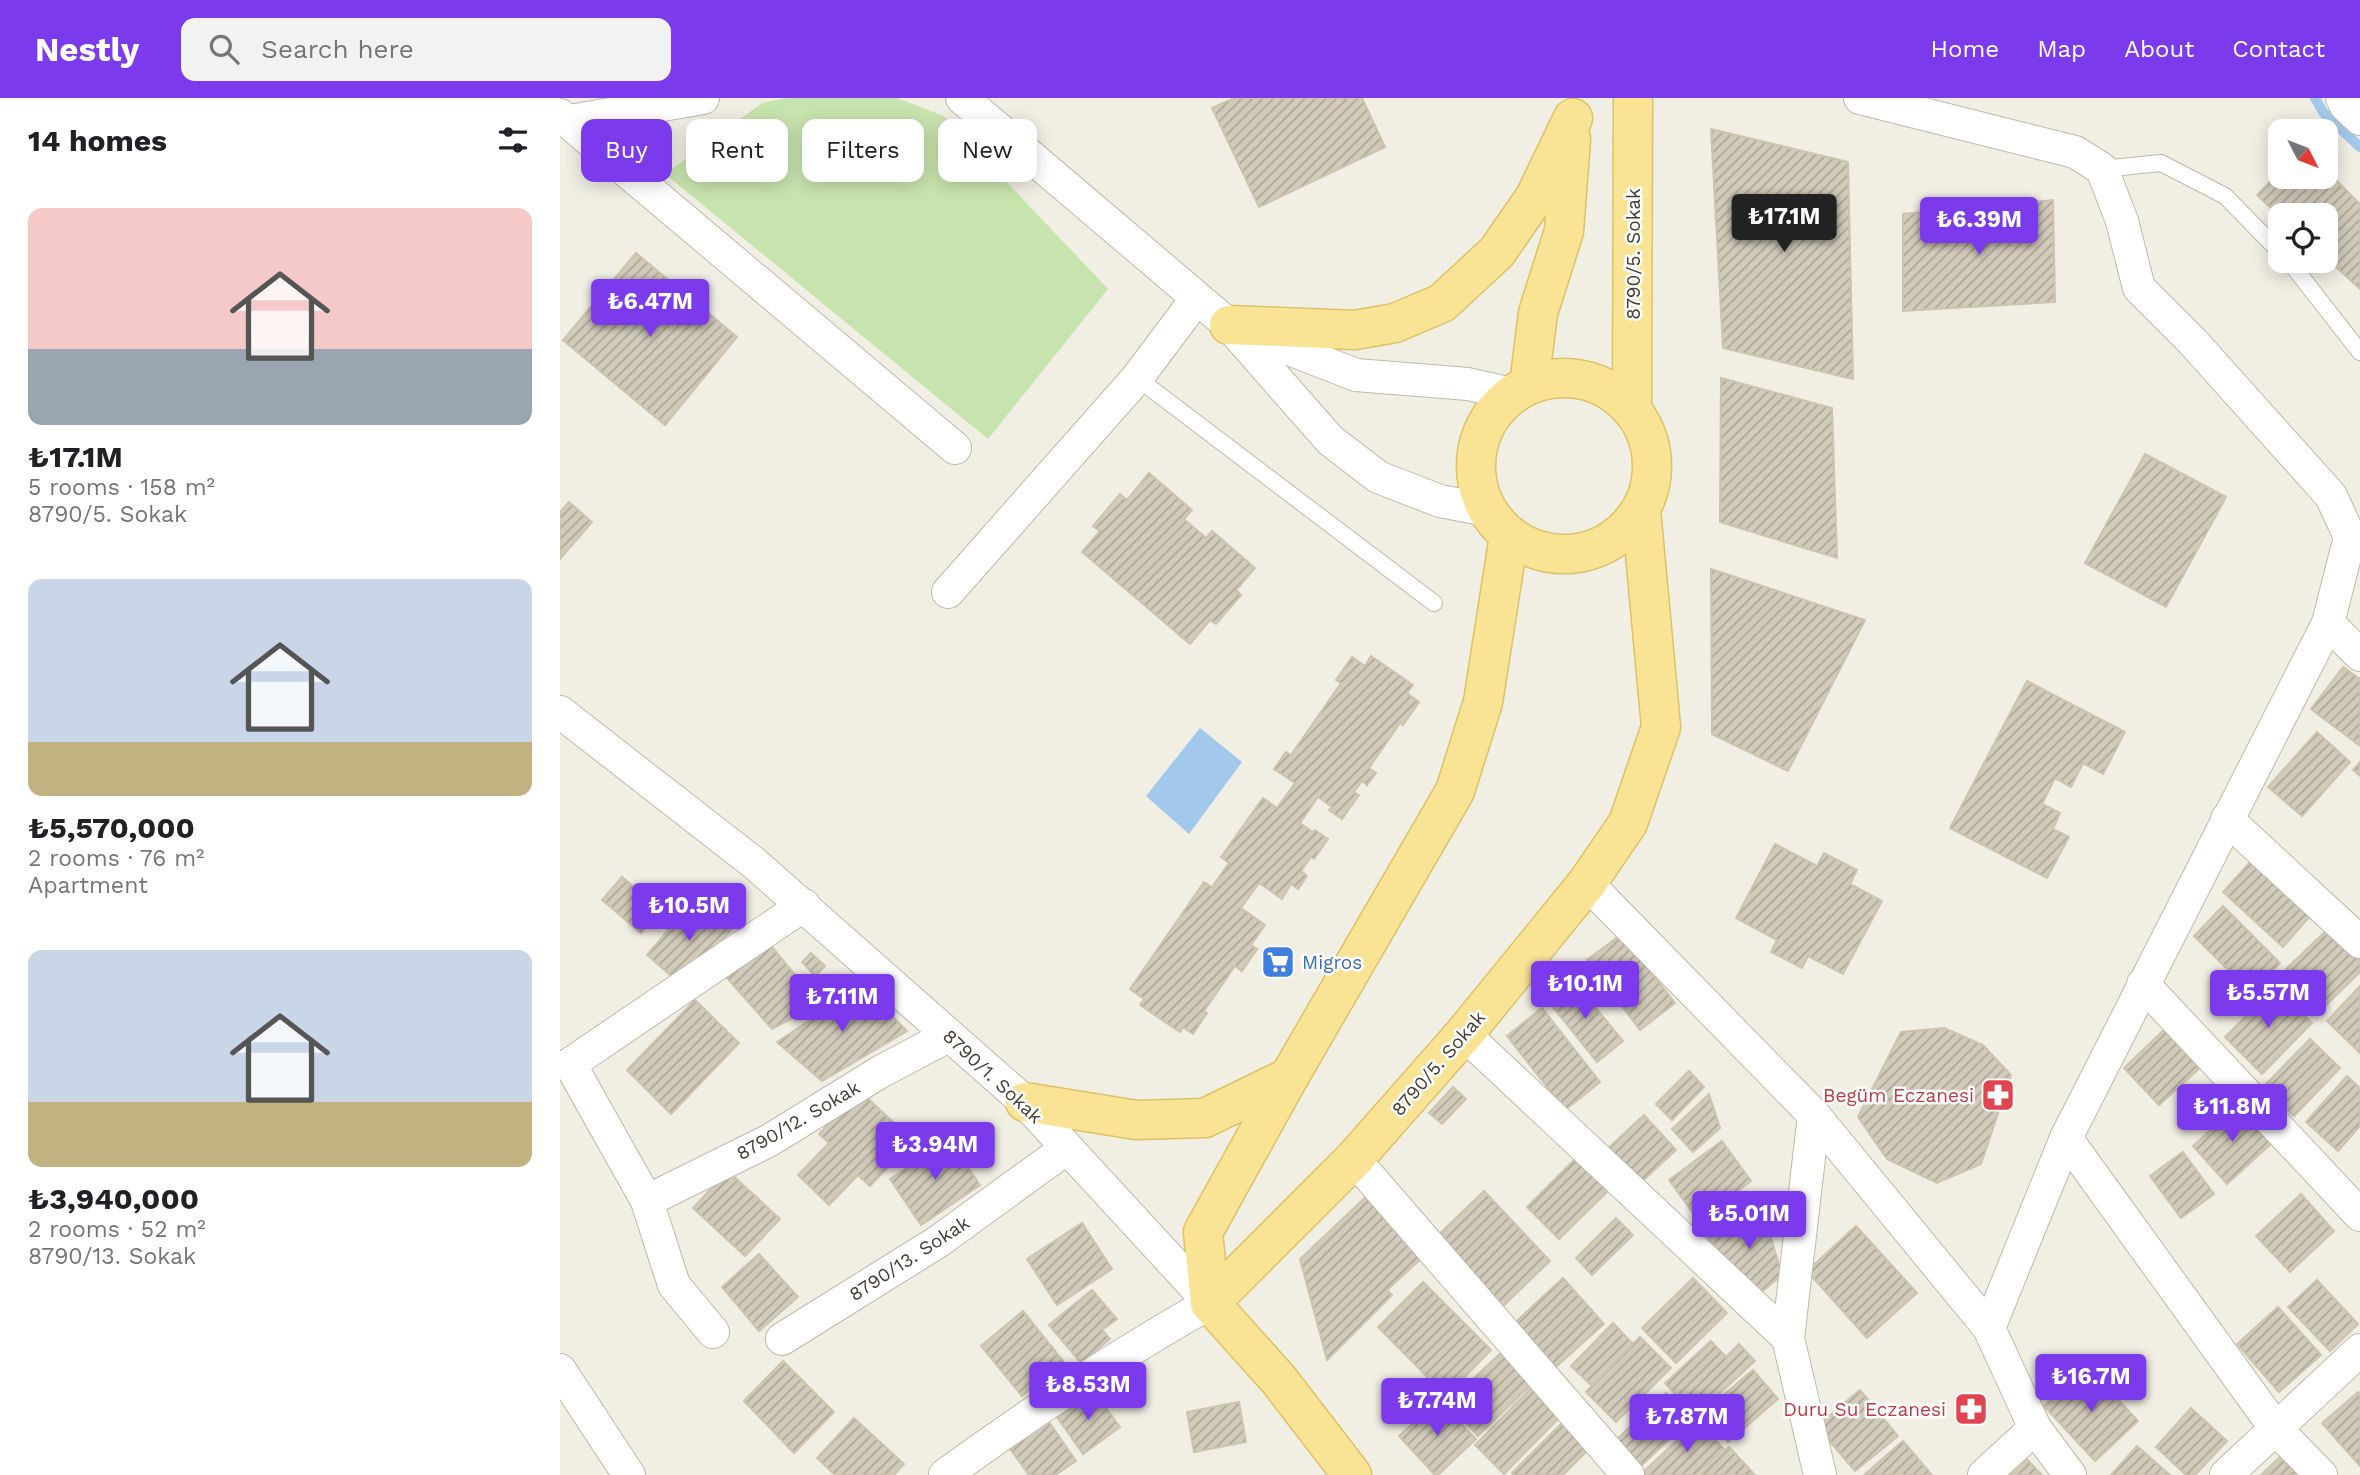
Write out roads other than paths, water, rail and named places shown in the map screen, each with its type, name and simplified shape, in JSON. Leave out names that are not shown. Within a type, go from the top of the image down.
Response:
[{"type":"main road","name":"8790/5. Sokak","points":[[1632,410],[1633,98]]},
{"type":"main road","points":[[1229,325],[1355,330],[1395,323],[1442,303],[1497,252],[1535,197],[1572,108]]},
{"type":"main road","points":[[1352,1475],[1279,1380],[1210,1303],[1203,1232],[1289,1077],[1455,791],[1483,702],[1498,523],[1477,486],[1475,460],[1480,435],[1493,412],[1521,389],[1538,313],[1564,231],[1572,108]]},
{"type":"main road","name":"8790/5. Sokak","points":[[1498,523],[1527,548],[1548,554],[1570,555],[1591,551],[1611,541],[1628,527],[1641,510],[1652,477],[1649,441],[1632,410],[1611,390],[1585,379],[1556,377],[1521,389]]},
{"type":"main road","name":"8790/5. Sokak","points":[[1210,1303],[1354,1159],[1464,1034],[1587,883],[1628,822],[1661,727],[1641,510]]},
{"type":"main road","points":[[1025,1102],[1136,1120],[1205,1118],[1289,1077]]},
{"type":"street","points":[[565,118],[703,98]]},
{"type":"street","points":[[962,98],[1229,325],[1330,440],[1378,477],[1498,523]]},
{"type":"street","points":[[1860,98],[2075,152],[2102,169],[2122,221],[2139,288],[2193,342],[2331,496],[2350,537],[2328,623],[2066,1138],[1989,1328]]},
{"type":"street","points":[[2342,98],[2346,106],[2360,119]]},
{"type":"street","points":[[565,118],[955,448]]},
{"type":"street","points":[[948,592],[1138,379],[1197,298]]},
{"type":"street","points":[[1229,325],[1356,376],[1521,389]]},
{"type":"street","points":[[2328,623],[2360,655]]},
{"type":"street","name":"8790/1. Sokak","points":[[560,712],[754,863],[1025,1102],[1210,1303]]},
{"type":"street","points":[[2227,819],[2360,942]]},
{"type":"street","points":[[1587,883],[1814,1115],[1989,1328],[2035,1428],[2070,1475]]},
{"type":"street","points":[[713,1332],[674,1285],[647,1201],[570,1064],[804,905]]},
{"type":"street","points":[[2143,984],[2360,1215]]},
{"type":"street","points":[[1464,1034],[1788,1338]]},
{"type":"street","name":"8790/12. Sokak","points":[[647,1201],[770,1140],[880,1072],[948,1036]]},
{"type":"street","points":[[1814,1115],[1788,1338],[1820,1475]]},
{"type":"street","points":[[2066,1138],[2276,1429],[2321,1475]]},
{"type":"street","name":"8790/13. Sokak","points":[[782,1339],[939,1241],[1068,1148]]},
{"type":"street","points":[[1354,1159],[1628,1475]]},
{"type":"street","points":[[945,1475],[987,1444],[1146,1339],[1210,1303]]},
{"type":"street","points":[[2226,1475],[2360,1350]]},
{"type":"street","points":[[560,1370],[629,1475]]},
{"type":"street","points":[[1984,1475],[2035,1428]]},
{"type":"lane","points":[[2102,169],[2161,163],[2225,196],[2268,240]]},
{"type":"lane","points":[[2298,273],[2360,352]]},
{"type":"lane","points":[[1138,379],[1434,603]]},
{"type":"water","points":[[1200,728],[1242,762],[1189,834],[1146,796]]},
{"type":"waterway","points":[[2315,98],[2323,112],[2360,147]]},
{"type":"place","name":"Migros","points":[[1278,962]]},
{"type":"place","name":"Begüm Eczanesi","points":[[1998,1095]]},
{"type":"place","name":"Duru Su Eczanesi","points":[[1971,1409]]}]
